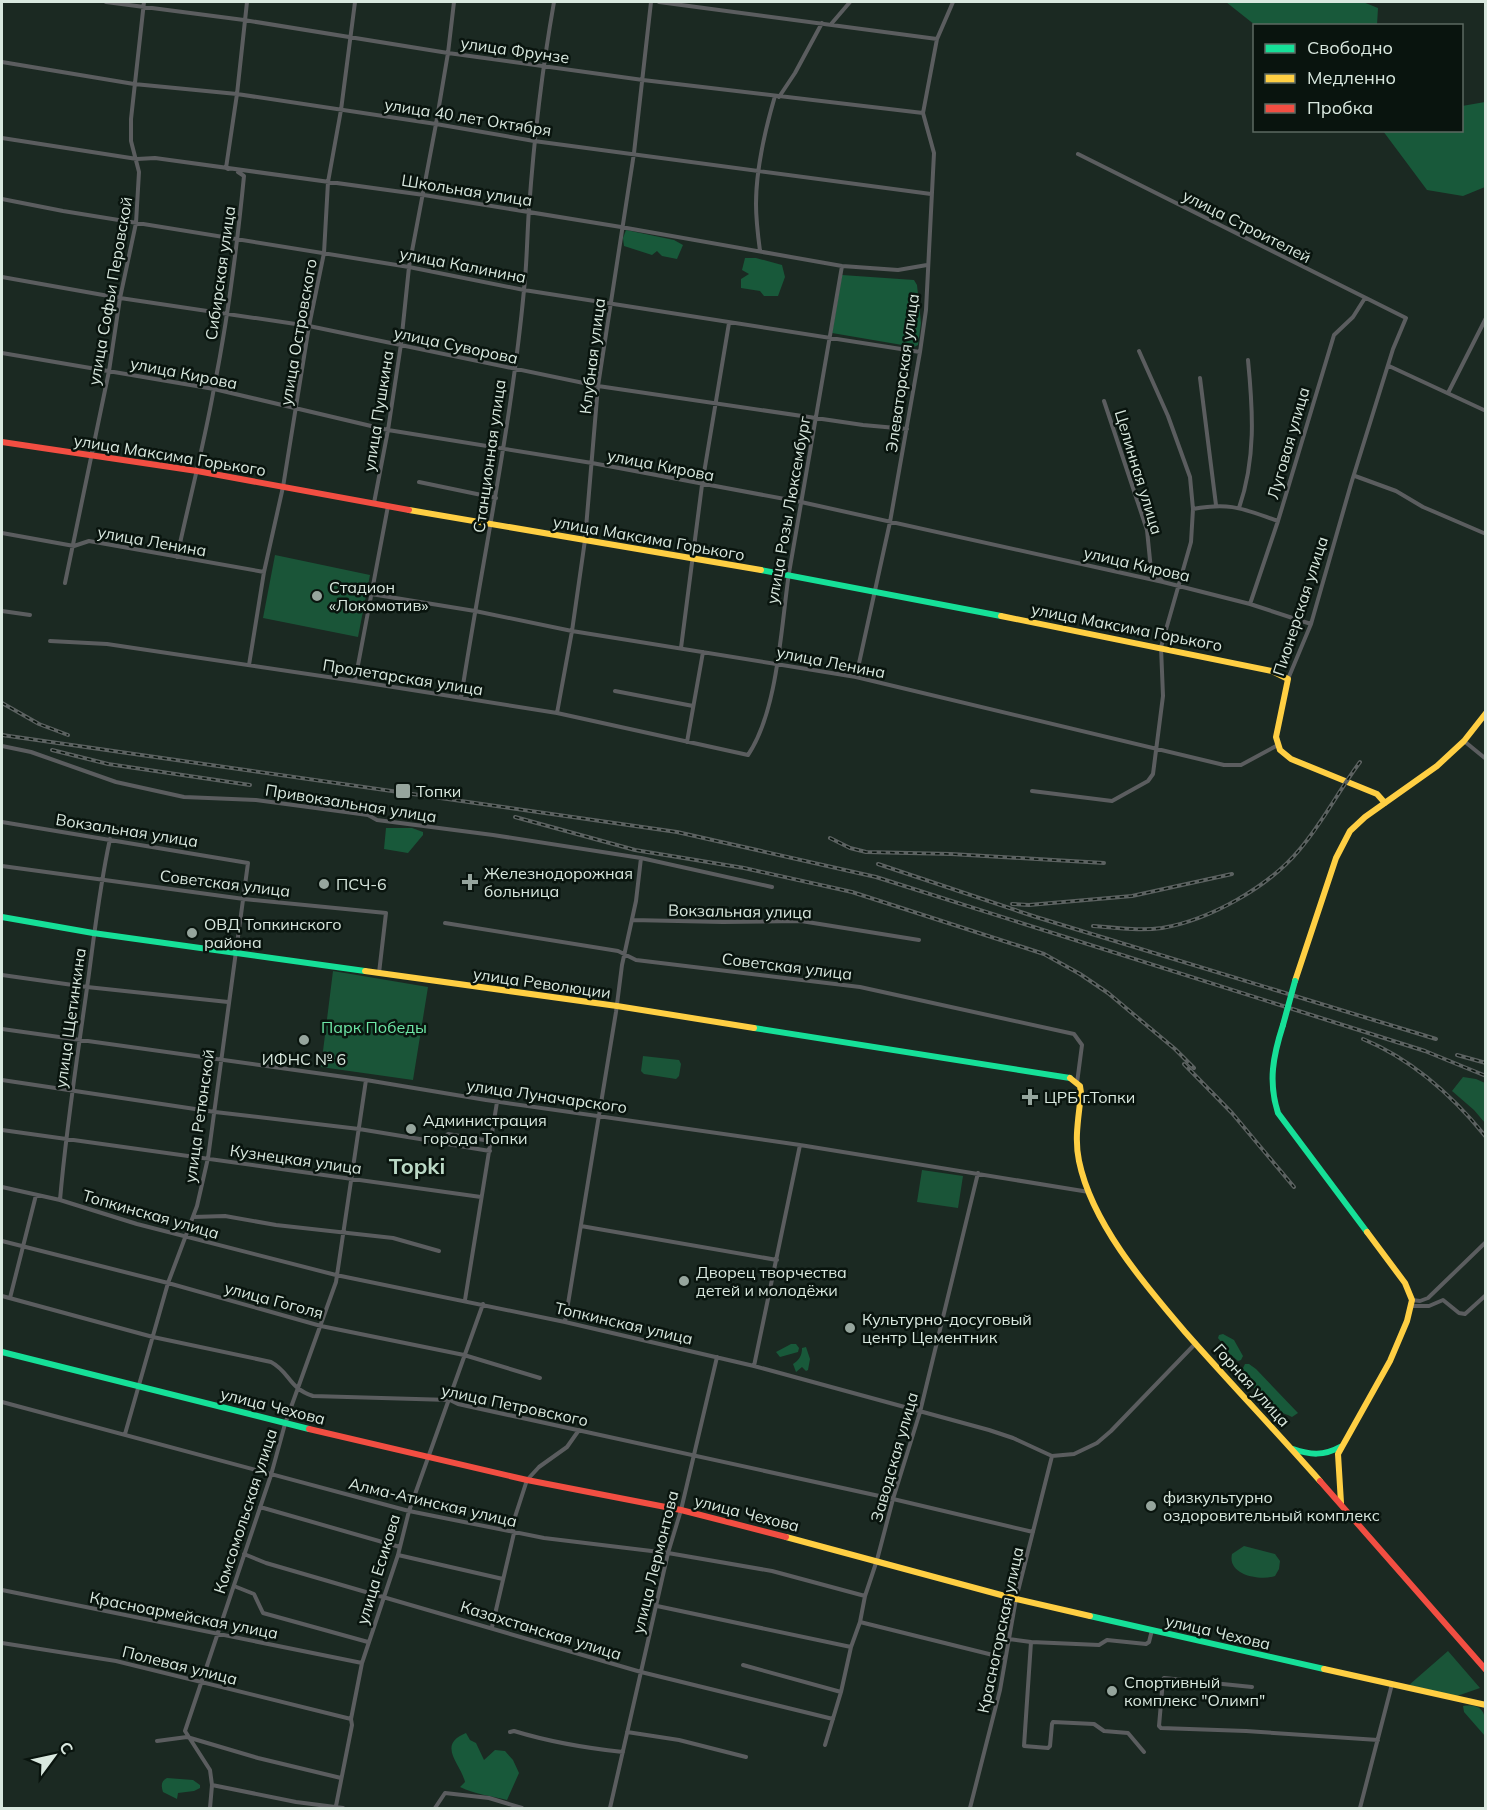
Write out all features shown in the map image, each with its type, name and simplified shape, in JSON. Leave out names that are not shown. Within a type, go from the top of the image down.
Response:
[{"type":"street","name":"улица Фрунзе","points":[[106,2],[244,20],[448,53],[643,80],[923,113]]},
{"type":"street","name":"улица Софьи Перовской","points":[[65,584],[109,371],[120,298],[136,223],[140,187],[137,159],[131,141],[134,84],[144,2]]},
{"type":"street","points":[[226,168],[247,2]]},
{"type":"street","name":"улица Островского","points":[[249,665],[264,572],[283,487],[309,326],[324,253],[328,182],[341,110],[355,2]]},
{"type":"street","name":"улица Пушкина","points":[[374,504],[388,430],[409,267],[424,195],[448,53],[454,2]]},
{"type":"street","name":"Станционная улица","points":[[461,698],[504,450],[524,290],[534,141],[554,2]]},
{"type":"street","name":"Клубная улица","points":[[557,713],[585,540],[598,386],[634,153],[651,2]]},
{"type":"street","points":[[659,2],[937,39]]},
{"type":"street","points":[[832,24],[850,2]]},
{"type":"street","name":"Элеваторская улица","points":[[856,677],[890,522],[920,352],[926,310],[930,194],[934,153],[923,113],[937,39],[953,2]]},
{"type":"street","points":[[760,251],[756,204],[770,108],[795,73],[822,23]]},
{"type":"street","name":"улица 40 лет Октября","points":[[2,62],[134,84],[237,94],[534,141],[930,194]]},
{"type":"street","name":"Школьная улица","points":[[2,138],[137,159],[155,159],[424,195],[621,226],[842,266],[898,270],[927,265]]},
{"type":"street","name":"улица Строителей","points":[[1078,154],[1406,318]]},
{"type":"street","name":"Сибирская улица","points":[[177,557],[214,389],[228,313],[238,238],[244,176],[242,173],[226,168]]},
{"type":"street","name":"улица Калинина","points":[[2,199],[409,267],[524,290],[729,324],[920,352]]},
{"type":"street","name":"улица Розы Люксембург","points":[[748,755],[763,725],[771,696],[801,502],[842,266]]},
{"type":"street","name":"улица Суворова","points":[[2,277],[120,298],[309,326],[598,386],[863,425],[907,429]]},
{"type":"street","name":"Луговая улица","points":[[1250,604],[1278,521],[1334,335],[1353,317],[1365,298]]},
{"type":"street","name":"Пионерская улица","points":[[1278,745],[1277,730],[1286,699],[1288,679],[1311,624],[1393,349],[1406,318]]},
{"type":"street","points":[[1448,393],[1485,318]]},
{"type":"street","points":[[681,648],[702,485],[729,324]]},
{"type":"street","points":[[1032,791],[1112,801],[1151,778],[1157,748],[1162,696],[1161,647],[1191,543],[1193,509],[1190,477],[1168,416],[1139,351]]},
{"type":"street","name":"улица Кирова","points":[[2,353],[214,389],[388,430],[801,502],[1179,585],[1250,604],[1311,624]]},
{"type":"street","points":[[1239,508],[1245,490],[1252,438],[1253,412],[1248,360]]},
{"type":"street","points":[[1389,366],[1485,411]]},
{"type":"street","points":[[1200,378],[1216,505]]},
{"type":"street","name":"Целинная улица","points":[[1104,401],[1147,530],[1151,570],[1163,582]]},
{"type":"street","name":"улица Максима Горького","points":[[2,442],[196,471],[492,525],[789,575],[1161,647],[1272,671],[1288,679]]},
{"type":"street","points":[[1355,476],[1396,491],[1423,507],[1485,534]]},
{"type":"street","points":[[419,482],[496,498]]},
{"type":"street","points":[[1193,509],[1216,505],[1239,508],[1278,521]]},
{"type":"street","points":[[355,681],[388,506]]},
{"type":"street","name":"улица Ленина","points":[[2,533],[74,546],[89,542],[264,572]]},
{"type":"street","name":"улица Ленина","points":[[371,594],[475,611],[572,631],[856,677],[1237,766],[1278,745]]},
{"type":"street","points":[[2,611],[30,615]]},
{"type":"street","name":"Пролетарская улица","points":[[50,641],[107,644],[557,713],[748,755]]},
{"type":"street","points":[[687,742],[703,652]]},
{"type":"street","points":[[615,691],[693,706]]},
{"type":"street","points":[[1341,1504],[1337,1464],[1340,1447],[1390,1361],[1412,1303],[1405,1283],[1278,1113],[1271,1089],[1271,1068],[1295,981],[1336,858],[1345,838],[1356,824],[1437,766],[1464,741],[1485,713]]},
{"type":"street","points":[[1464,741],[1485,759]]},
{"type":"street","points":[[1278,745],[1291,759],[1377,794],[1401,792]]},
{"type":"street","name":"Привокзальная улица","points":[[2,746],[31,752],[116,782],[184,797],[256,800],[368,815],[376,820],[641,858],[772,887]]},
{"type":"street","points":[[1377,794],[1384,803]]},
{"type":"street","name":"Вокзальная улица","points":[[2,822],[248,863]]},
{"type":"street","name":"улица Щетинкина","points":[[60,1200],[65,1137],[78,1041],[93,933],[110,839]]},
{"type":"street","points":[[565,1322],[641,858]]},
{"type":"street","name":"улица Ретюнской","points":[[125,1434],[168,1284],[193,1217],[208,1158],[248,863]]},
{"type":"street","name":"Советская улица","points":[[2,866],[244,899],[386,913],[379,973]]},
{"type":"street","name":"улица Революции","points":[[2,918],[93,933],[616,1006],[1068,1077],[1077,1083]]},
{"type":"street","name":"Вокзальная улица","points":[[632,920],[801,921],[919,940]]},
{"type":"street","name":"Советская улица","points":[[445,923],[618,951],[636,960],[860,987],[1074,1034],[1082,1045],[1077,1083]]},
{"type":"street","points":[[2,975],[87,987],[228,1002]]},
{"type":"street","name":"улица Луначарского","points":[[2,1029],[366,1080],[800,1145],[1089,1192]]},
{"type":"street","points":[[2,1080],[215,1112],[359,1129],[438,1143],[448,1134],[484,1140]]},
{"type":"street","name":"Комсомольская улица","points":[[187,1737],[185,1731],[216,1635],[271,1475],[285,1424],[336,1281],[366,1080]]},
{"type":"street","name":"Горная улица","points":[[1077,1083],[1081,1092],[1076,1146],[1079,1162],[1089,1192],[1109,1232],[1130,1264],[1146,1286],[1238,1392],[1341,1504],[1485,1670]]},
{"type":"street","points":[[465,1300],[497,1101]]},
{"type":"street","name":"Кузнецкая улица","points":[[2,1130],[481,1197]]},
{"type":"street","points":[[447,1144],[490,1151]]},
{"type":"street","points":[[754,1366],[800,1145]]},
{"type":"street","name":"Заводская улица","points":[[825,1745],[841,1692],[851,1647],[861,1622],[865,1596],[878,1560],[893,1499],[920,1412],[978,1173]]},
{"type":"street","name":"Топкинская улица","points":[[2,1187],[60,1200],[137,1224],[336,1275],[465,1300],[754,1366],[1013,1438],[1052,1456]]},
{"type":"street","points":[[10,1298],[36,1194]]},
{"type":"street","name":"Топкинская улица","points":[[193,1217],[225,1216],[276,1225],[393,1238],[439,1251]]},
{"type":"street","points":[[581,1226],[777,1260]]},
{"type":"street","name":"улица Гоголя","points":[[2,1241],[321,1326],[464,1355],[540,1378]]},
{"type":"street","points":[[1412,1303],[1428,1298],[1485,1242]]},
{"type":"street","points":[[2,1296],[153,1337],[271,1362],[277,1365],[298,1390]]},
{"type":"street","points":[[1412,1303],[1429,1306],[1443,1300],[1462,1315],[1485,1296]]},
{"type":"street","name":"улица Есикова","points":[[336,1806],[352,1725],[351,1719],[368,1642],[398,1555],[409,1511],[428,1455],[450,1400],[483,1304]]},
{"type":"street","points":[[1052,1456],[1074,1454],[1097,1443],[1123,1420],[1196,1343]]},
{"type":"street","name":"улица Чехова","points":[[2,1352],[285,1424],[527,1479],[681,1510],[878,1560],[1016,1599],[1485,1705]]},
{"type":"street","name":"улица Лермонтова","points":[[610,1809],[668,1553],[681,1510],[717,1357]]},
{"type":"street","name":"улица Петровского","points":[[298,1390],[313,1396],[326,1397],[450,1400],[458,1404],[1033,1532]]},
{"type":"street","name":"Алма-Атинская улица","points":[[2,1402],[409,1511],[514,1533],[668,1553],[772,1571],[865,1596]]},
{"type":"street","points":[[492,1627],[514,1533],[512,1526],[527,1479],[567,1446],[579,1430]]},
{"type":"street","points":[[1292,1449],[1318,1454],[1331,1452],[1340,1447]]},
{"type":"street","name":"Красногорская улица","points":[[970,1809],[1000,1690],[1016,1599],[1052,1456]]},
{"type":"street","points":[[260,1507],[400,1547]]},
{"type":"street","name":"Казахстанская улица","points":[[244,1554],[641,1672],[833,1719]]},
{"type":"street","points":[[398,1555],[503,1579]]},
{"type":"street","points":[[234,1586],[254,1594],[263,1613],[368,1642]]},
{"type":"street","name":"Красноармейская улица","points":[[2,1590],[362,1663]]},
{"type":"street","points":[[657,1606],[851,1647]]},
{"type":"street","points":[[861,1622],[1005,1658]]},
{"type":"street","points":[[1009,1639],[1099,1645],[1107,1641],[1146,1644],[1149,1642],[1152,1630]]},
{"type":"street","points":[[1030,1642],[1024,1746],[1048,1748],[1053,1722],[1094,1724],[1104,1731],[1128,1733],[1144,1752]]},
{"type":"street","name":"Полевая улица","points":[[2,1643],[116,1661],[351,1719]]},
{"type":"street","points":[[743,1665],[841,1692]]},
{"type":"street","points":[[1252,1687],[1164,1678],[1159,1726],[1161,1728],[1378,1740]]},
{"type":"street","points":[[1360,1809],[1392,1684]]},
{"type":"street","points":[[510,1732],[514,1731],[544,1740],[622,1752]]},
{"type":"street","points":[[627,1732],[679,1740],[746,1757]]},
{"type":"street","points":[[187,1737],[210,1770],[212,1785],[210,1809]]},
{"type":"street","points":[[157,1740],[187,1737],[341,1778]]},
{"type":"street","points":[[212,1785],[343,1809]]},
{"type":"street","points":[[435,1809],[446,1792],[489,1798],[522,1809]]},
{"type":"green space","points":[[1226,2],[1363,2],[1378,8],[1377,24],[1254,24]]},
{"type":"green space","points":[[1485,102],[1485,187],[1463,196],[1427,190],[1384,132],[1463,132],[1463,106]]},
{"type":"green space","points":[[626,230],[674,240],[683,245],[677,259],[662,256],[657,251],[652,255],[624,246],[623,238]]},
{"type":"green space","points":[[745,258],[756,258],[782,265],[785,277],[778,296],[764,296],[760,291],[741,288],[741,279],[749,274],[742,270]]},
{"type":"green space","points":[[842,275],[914,280],[917,285],[921,323],[918,345],[914,347],[832,333]]},
{"type":"green space","name":"Стадион «Локомотив»","points":[[275,555],[370,575],[358,637],[263,618]]},
{"type":"green space","points":[[386,828],[412,828],[423,832],[423,835],[408,853],[384,849]]},
{"type":"green space","name":"Парк Победы","points":[[333,971],[428,987],[413,1080],[321,1067]]},
{"type":"green space","points":[[643,1056],[679,1060],[681,1064],[679,1076],[676,1079],[644,1074],[641,1071]]},
{"type":"green space","points":[[1463,1077],[1485,1083],[1485,1123],[1452,1091]]},
{"type":"green space","points":[[922,1170],[963,1176],[958,1208],[917,1202]]},
{"type":"green space","points":[[1223,1334],[1234,1340],[1243,1356],[1241,1360],[1238,1361],[1222,1347],[1223,1344],[1218,1338]]},
{"type":"green space","points":[[791,1344],[796,1344],[799,1348],[798,1352],[780,1357],[776,1352]]},
{"type":"green space","points":[[806,1347],[810,1359],[808,1370],[802,1367],[796,1372],[793,1364],[800,1358],[802,1348]]},
{"type":"green space","points":[[1245,1364],[1256,1369],[1298,1413],[1292,1417],[1268,1402],[1245,1375],[1242,1370]]},
{"type":"green space","points":[[1244,1546],[1275,1554],[1280,1561],[1275,1576],[1261,1578],[1239,1572],[1234,1567],[1232,1554]]},
{"type":"green space","points":[[1448,1651],[1480,1688],[1457,1696],[1409,1685]]},
{"type":"green space","points":[[1463,1706],[1481,1709],[1485,1718],[1485,1736],[1464,1712]]},
{"type":"green space","points":[[466,1733],[470,1740],[476,1743],[484,1760],[495,1750],[505,1751],[513,1760],[519,1773],[507,1800],[460,1787],[465,1782],[451,1749],[457,1738]]},
{"type":"green space","points":[[167,1778],[193,1780],[200,1785],[200,1788],[178,1793],[177,1799],[163,1792],[162,1784]]},
{"type":"railway","points":[[2,703],[39,724],[68,735]]},
{"type":"railway","points":[[2,735],[677,832],[876,877],[1425,1051],[1486,1076]]},
{"type":"railway","points":[[52,750],[108,764],[250,785]]},
{"type":"railway","points":[[1093,926],[1154,929],[1180,924],[1219,909],[1256,888],[1273,876],[1300,849],[1360,762]]},
{"type":"railway","points":[[515,817],[635,850],[744,868],[852,892],[1044,954],[1108,993],[1175,1049],[1194,1068]]},
{"type":"railway","points":[[830,838],[850,848],[866,852],[951,854],[1104,863]]},
{"type":"railway","points":[[878,864],[1036,917],[1436,1039]]},
{"type":"railway","points":[[1012,904],[1029,905],[1132,896],[1232,874]]},
{"type":"railway","points":[[1363,1039],[1398,1057],[1430,1080],[1460,1107],[1486,1137]]},
{"type":"railway","points":[[1457,1055],[1486,1063]]},
{"type":"railway","points":[[1184,1064],[1232,1113],[1294,1187]]},
{"type":"traffic: fast","points":[[761,570],[1001,616]]},
{"type":"traffic: fast","points":[[2,917],[93,933],[365,971]]},
{"type":"traffic: fast","points":[[1283,1025],[1295,981]]},
{"type":"traffic: fast","points":[[1283,1025],[1273,1069],[1273,1091],[1278,1113],[1367,1232]]},
{"type":"traffic: fast","points":[[754,1028],[1070,1078]]},
{"type":"traffic: fast","points":[[2,1352],[309,1429]]},
{"type":"traffic: fast","points":[[1293,1449],[1317,1454],[1340,1447]]},
{"type":"traffic: fast","points":[[1090,1616],[1324,1669]]},
{"type":"traffic: slow","points":[[409,510],[761,570]]},
{"type":"traffic: slow","points":[[1001,616],[1272,671],[1288,679],[1276,737],[1280,750],[1291,759],[1377,794],[1385,803]]},
{"type":"traffic: slow","points":[[1295,981],[1336,858],[1350,831],[1365,817],[1437,766],[1464,741],[1486,713]]},
{"type":"traffic: slow","points":[[365,971],[617,1006],[754,1028]]},
{"type":"traffic: slow","points":[[1070,1078],[1080,1086],[1078,1152],[1086,1185],[1095,1208],[1122,1253],[1170,1314],[1320,1481]]},
{"type":"traffic: slow","points":[[1341,1503],[1338,1454],[1390,1361],[1407,1321],[1412,1300],[1405,1283],[1367,1232]]},
{"type":"traffic: slow","points":[[786,1537],[1016,1599],[1090,1616]]},
{"type":"traffic: slow","points":[[1324,1669],[1486,1705]]},
{"type":"traffic: jam","points":[[2,442],[197,471],[409,510]]},
{"type":"traffic: jam","points":[[309,1429],[527,1480],[681,1510],[786,1537]]},
{"type":"traffic: jam","points":[[1320,1481],[1486,1670]]},
{"type":"place","name":"Стадион «Локомотив»","points":[[317,596]]},
{"type":"place","name":"Топки","points":[[403,791]]},
{"type":"place","name":"Железнодорожная больница","points":[[470,882]]},
{"type":"place","name":"ПСЧ-6","points":[[324,884]]},
{"type":"place","name":"ОВД Топкинского района","points":[[192,933]]},
{"type":"place","name":"ИФНС № 6","points":[[304,1040]]},
{"type":"place","name":"ЦРБ г.Топки","points":[[1030,1097]]},
{"type":"place","name":"Администрация города Топки","points":[[411,1129]]},
{"type":"place","name":"Дворец творчества детей и молодёжи","points":[[684,1281]]},
{"type":"place","name":"Культурно-досуговый центр Цементник","points":[[850,1328]]},
{"type":"place","name":"физкультурно оздоровительный комплекс","points":[[1151,1506]]},
{"type":"place","name":"Спортивный комплекс \"Олимп\"","points":[[1112,1691]]},
{"type":"district","name":"Topki","points":[[417,1166]]}]
